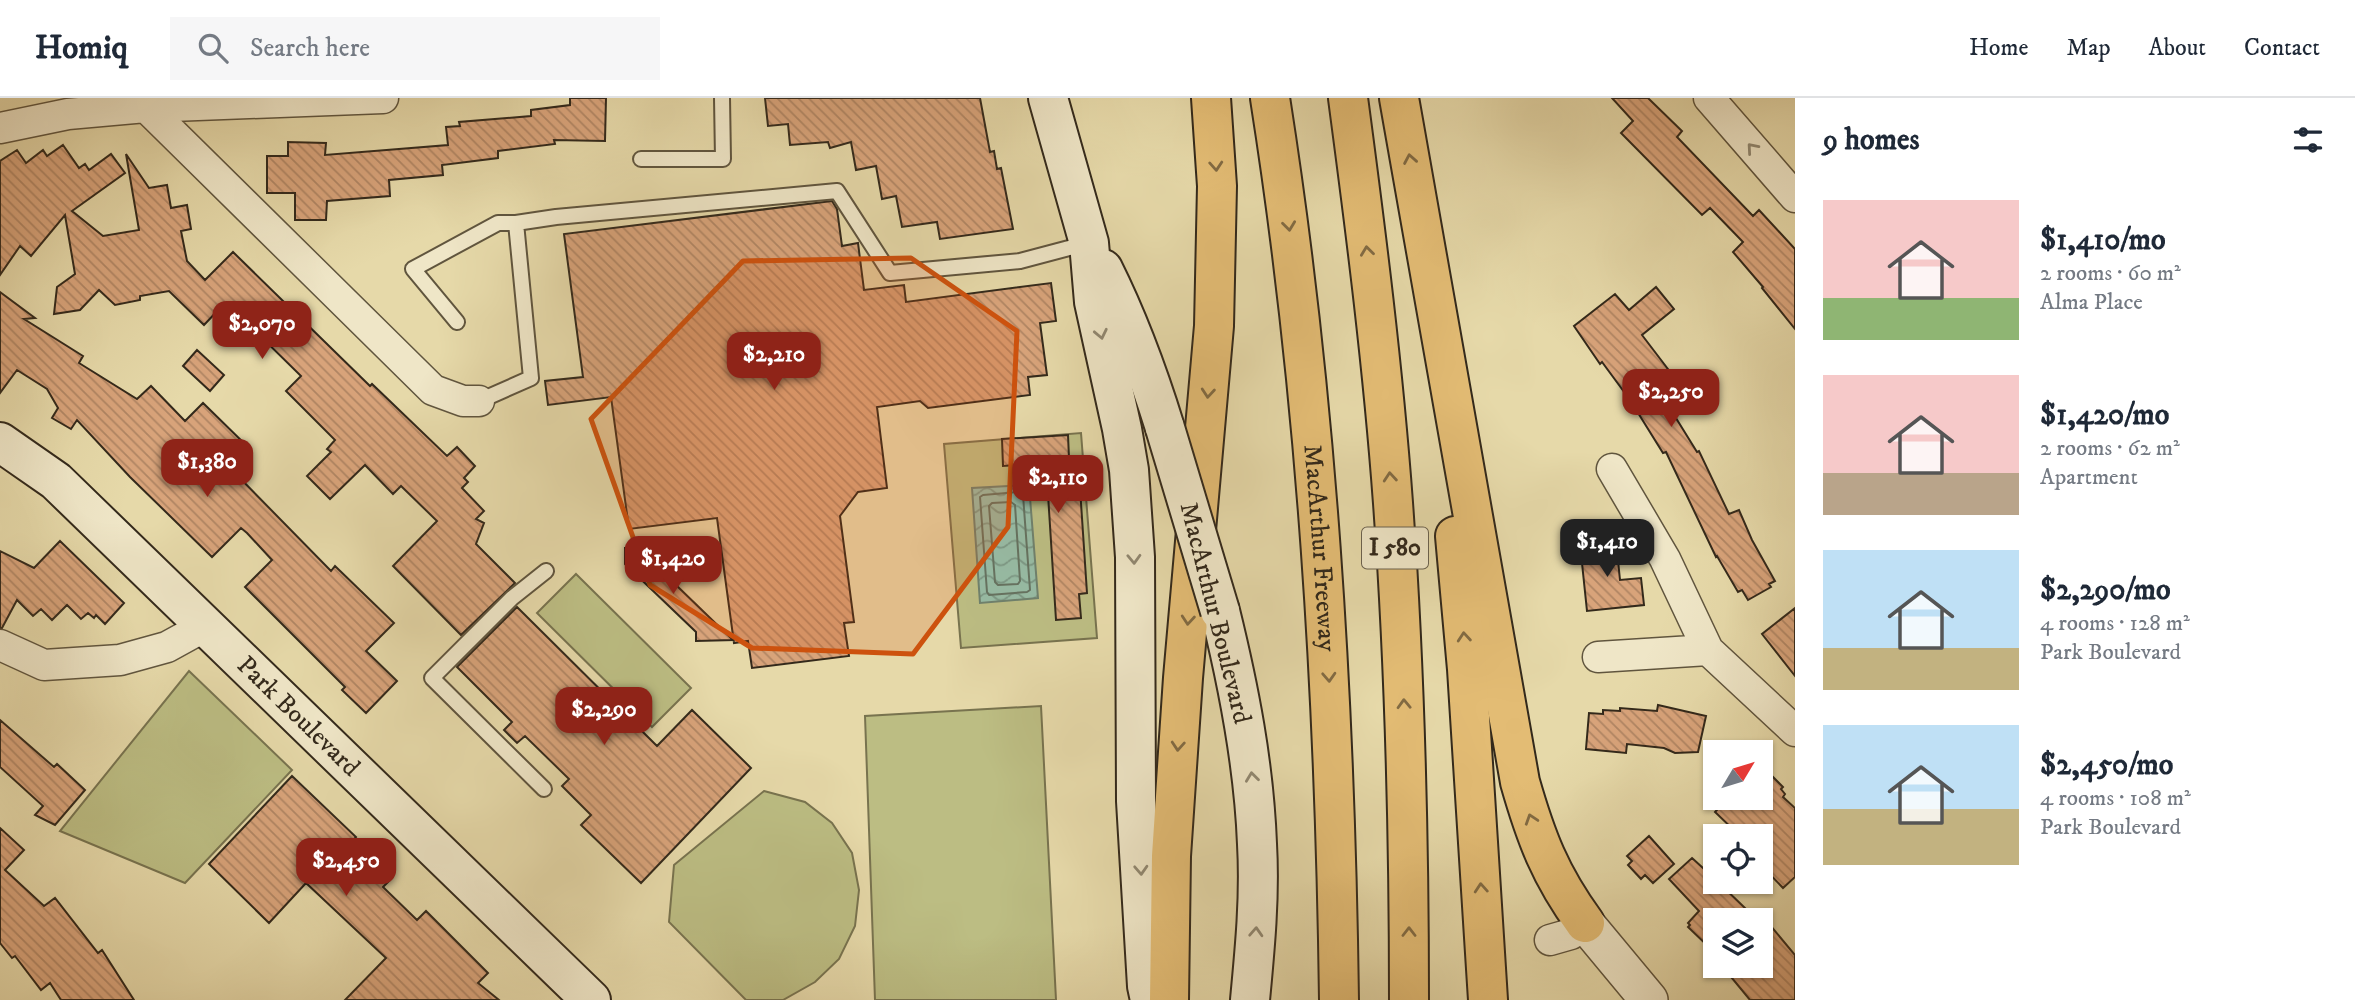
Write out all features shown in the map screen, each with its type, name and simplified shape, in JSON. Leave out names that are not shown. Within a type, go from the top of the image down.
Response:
[{"type":"highway","points":[[1169,1000],[1171,856],[1181,705],[1214,326],[1217,186],[1211,98]]},
{"type":"highway","name":"MacArthur Freeway","points":[[1270,98],[1292,250],[1318,518],[1336,826],[1339,1000]]},
{"type":"highway","name":"I 580","points":[[1348,98],[1379,351],[1392,503],[1408,826],[1409,1000]]},
{"type":"highway","points":[[1399,98],[1520,782],[1551,870],[1585,923]]},
{"type":"highway","points":[[1420,221],[1467,669],[1488,1000]]},
{"type":"main road","name":"MacArthur Boulevard","points":[[1048,98],[1089,243],[1094,302],[1122,429],[1132,512],[1136,802],[1150,1000]]},
{"type":"main road","name":"MacArthur Boulevard","points":[[1089,243],[1119,302],[1143,359],[1220,611],[1240,698],[1254,793],[1258,893],[1250,1000]]},
{"type":"main road","name":"Park Boulevard","points":[[0,442],[56,481],[591,1000]]},
{"type":"street","points":[[0,128],[68,114],[146,107],[383,98]]},
{"type":"street","points":[[1709,98],[1795,197]]},
{"type":"street","points":[[146,107],[433,390],[463,401],[479,401]]},
{"type":"street","points":[[1612,469],[1665,559],[1708,650],[1795,731]]},
{"type":"street","points":[[0,645],[44,665],[120,660],[167,647],[206,625]]},
{"type":"street","points":[[1598,657],[1708,650]]},
{"type":"street","points":[[1550,940],[1571,934],[1585,923],[1649,1000]]},
{"type":"lane","points":[[641,159],[723,159],[722,98]]},
{"type":"lane","points":[[457,322],[414,269],[498,223],[837,191],[890,272],[1020,261],[1089,243]]},
{"type":"lane","points":[[479,401],[531,378],[516,223]]},
{"type":"lane","points":[[544,789],[432,678],[512,598],[545,570]]},
{"type":"highlighted area","points":[[911,258],[1017,331],[1008,527],[913,654],[752,648],[650,585],[591,419],[743,261]]},
{"type":"green space","points":[[1081,433],[1097,638],[961,648],[944,444]]},
{"type":"green space","points":[[576,574],[691,688],[652,727],[537,613]]},
{"type":"green space","points":[[189,671],[292,770],[185,883],[60,831]]},
{"type":"green space","points":[[1041,706],[1056,1000],[875,1000],[865,716]]},
{"type":"green space","points":[[764,791],[805,802],[832,823],[852,853],[859,890],[855,926],[839,959],[815,982],[783,1000],[746,1000],[669,922],[674,865]]},
{"type":"water","points":[[1029,485],[1038,598],[980,603],[972,488]]},
{"type":"building","points":[[570,98],[606,98],[605,141],[554,140],[555,144],[498,151],[498,158],[442,165],[443,175],[389,180],[390,196],[327,201],[326,220],[295,220],[295,193],[267,193],[267,156],[288,156],[288,142],[326,143],[325,155],[448,145],[446,127],[460,126],[459,122],[531,116],[531,110],[570,105]]},
{"type":"building","points":[[765,98],[980,98],[990,152],[994,151],[997,169],[1001,168],[1013,229],[940,239],[937,222],[902,227],[896,196],[882,199],[876,166],[856,170],[851,142],[830,148],[828,142],[790,145],[788,124],[768,126]]},
{"type":"building","points":[[1612,98],[1648,98],[1682,131],[1677,137],[1753,216],[1759,210],[1795,249],[1795,329],[1733,252],[1743,242],[1710,208],[1702,215],[1621,133],[1633,121]]},
{"type":"building","points":[[63,145],[79,168],[85,164],[89,170],[111,154],[125,173],[72,211],[103,236],[139,230],[126,154],[149,188],[167,185],[171,208],[187,205],[191,229],[181,231],[187,261],[205,280],[233,252],[370,386],[372,384],[447,456],[457,447],[475,466],[464,478],[468,482],[462,488],[484,511],[476,519],[484,523],[476,544],[515,583],[461,635],[393,566],[437,521],[401,486],[393,494],[365,465],[330,499],[307,476],[331,452],[327,449],[335,440],[286,391],[301,376],[246,322],[242,326],[222,306],[204,325],[169,291],[140,296],[140,300],[115,305],[99,290],[80,310],[54,314],[57,287],[75,274],[65,215],[31,256],[20,246],[0,275],[0,161],[17,150],[26,163],[43,150],[47,156]]},
{"type":"building","points":[[832,201],[837,209],[842,246],[858,243],[864,290],[904,285],[906,302],[1051,283],[1056,321],[1040,323],[1047,375],[1028,377],[1030,395],[928,408],[920,401],[877,407],[887,488],[858,492],[840,516],[854,622],[844,623],[849,656],[752,668],[748,641],[734,643],[717,518],[629,529],[611,397],[548,405],[545,381],[583,377],[564,234]]},
{"type":"building","points":[[1656,287],[1674,309],[1642,335],[1674,377],[1658,389],[1697,452],[1699,451],[1729,514],[1739,510],[1775,581],[1769,584],[1771,587],[1748,600],[1742,590],[1738,592],[1716,557],[1666,452],[1663,453],[1630,400],[1602,362],[1600,364],[1574,326],[1615,294],[1629,310]]},
{"type":"building","points":[[0,292],[35,318],[24,319],[83,356],[79,363],[137,399],[151,386],[185,421],[203,403],[250,449],[231,469],[331,571],[335,566],[394,623],[366,651],[397,681],[366,713],[342,690],[345,687],[245,587],[272,560],[247,533],[241,528],[212,557],[130,477],[77,420],[71,429],[52,418],[58,408],[47,389],[17,370],[0,393]]},
{"type":"building","points":[[197,350],[224,375],[210,391],[183,366]]},
{"type":"building","points":[[1068,435],[1069,458],[1078,458],[1087,593],[1079,594],[1081,618],[1056,620],[1046,463],[1003,466],[1002,439]]},
{"type":"building","points":[[60,541],[124,603],[105,624],[96,615],[94,618],[88,613],[81,619],[67,605],[52,620],[41,609],[33,616],[17,600],[0,628],[0,551],[34,568]]},
{"type":"building","points":[[1616,541],[1620,580],[1641,578],[1644,605],[1587,611],[1580,544]]},
{"type":"building","points":[[645,547],[645,555],[733,640],[696,641],[696,632],[625,564],[625,548]]},
{"type":"building","points":[[517,607],[657,746],[692,710],[751,768],[641,883],[581,825],[591,815],[562,786],[569,779],[525,736],[517,743],[504,730],[512,722],[457,667]]},
{"type":"building","points":[[1795,608],[1795,676],[1762,634]]},
{"type":"building","points":[[1658,705],[1706,716],[1698,752],[1675,753],[1664,748],[1627,744],[1626,753],[1586,749],[1589,713],[1603,714],[1603,710],[1620,711],[1620,708],[1657,711]]},
{"type":"building","points":[[0,720],[54,767],[57,764],[85,790],[55,825],[35,815],[43,806],[0,767]]},
{"type":"building","points":[[292,776],[356,837],[350,844],[389,881],[383,887],[417,920],[426,911],[488,973],[478,983],[499,1000],[345,1000],[386,958],[306,883],[269,923],[209,864]]},
{"type":"building","points":[[1773,777],[1783,787],[1783,797],[1795,808],[1795,877],[1783,888],[1773,878],[1773,824],[1728,824],[1715,812],[1773,810]]},
{"type":"building","points":[[0,828],[24,850],[5,870],[44,906],[55,898],[98,953],[102,950],[134,1000],[61,1000],[50,983],[41,990],[15,956],[12,958],[0,943]]},
{"type":"building","points":[[1649,836],[1674,864],[1653,883],[1645,875],[1641,879],[1628,865],[1632,861],[1627,856]]},
{"type":"building","points":[[1692,858],[1703,868],[1703,894],[1730,894],[1745,908],[1703,908],[1703,941],[1688,927],[1688,923],[1699,911],[1669,879]]},
{"type":"building","points":[[1773,929],[1795,955],[1795,1000],[1750,1000],[1732,978],[1773,978]]}]
